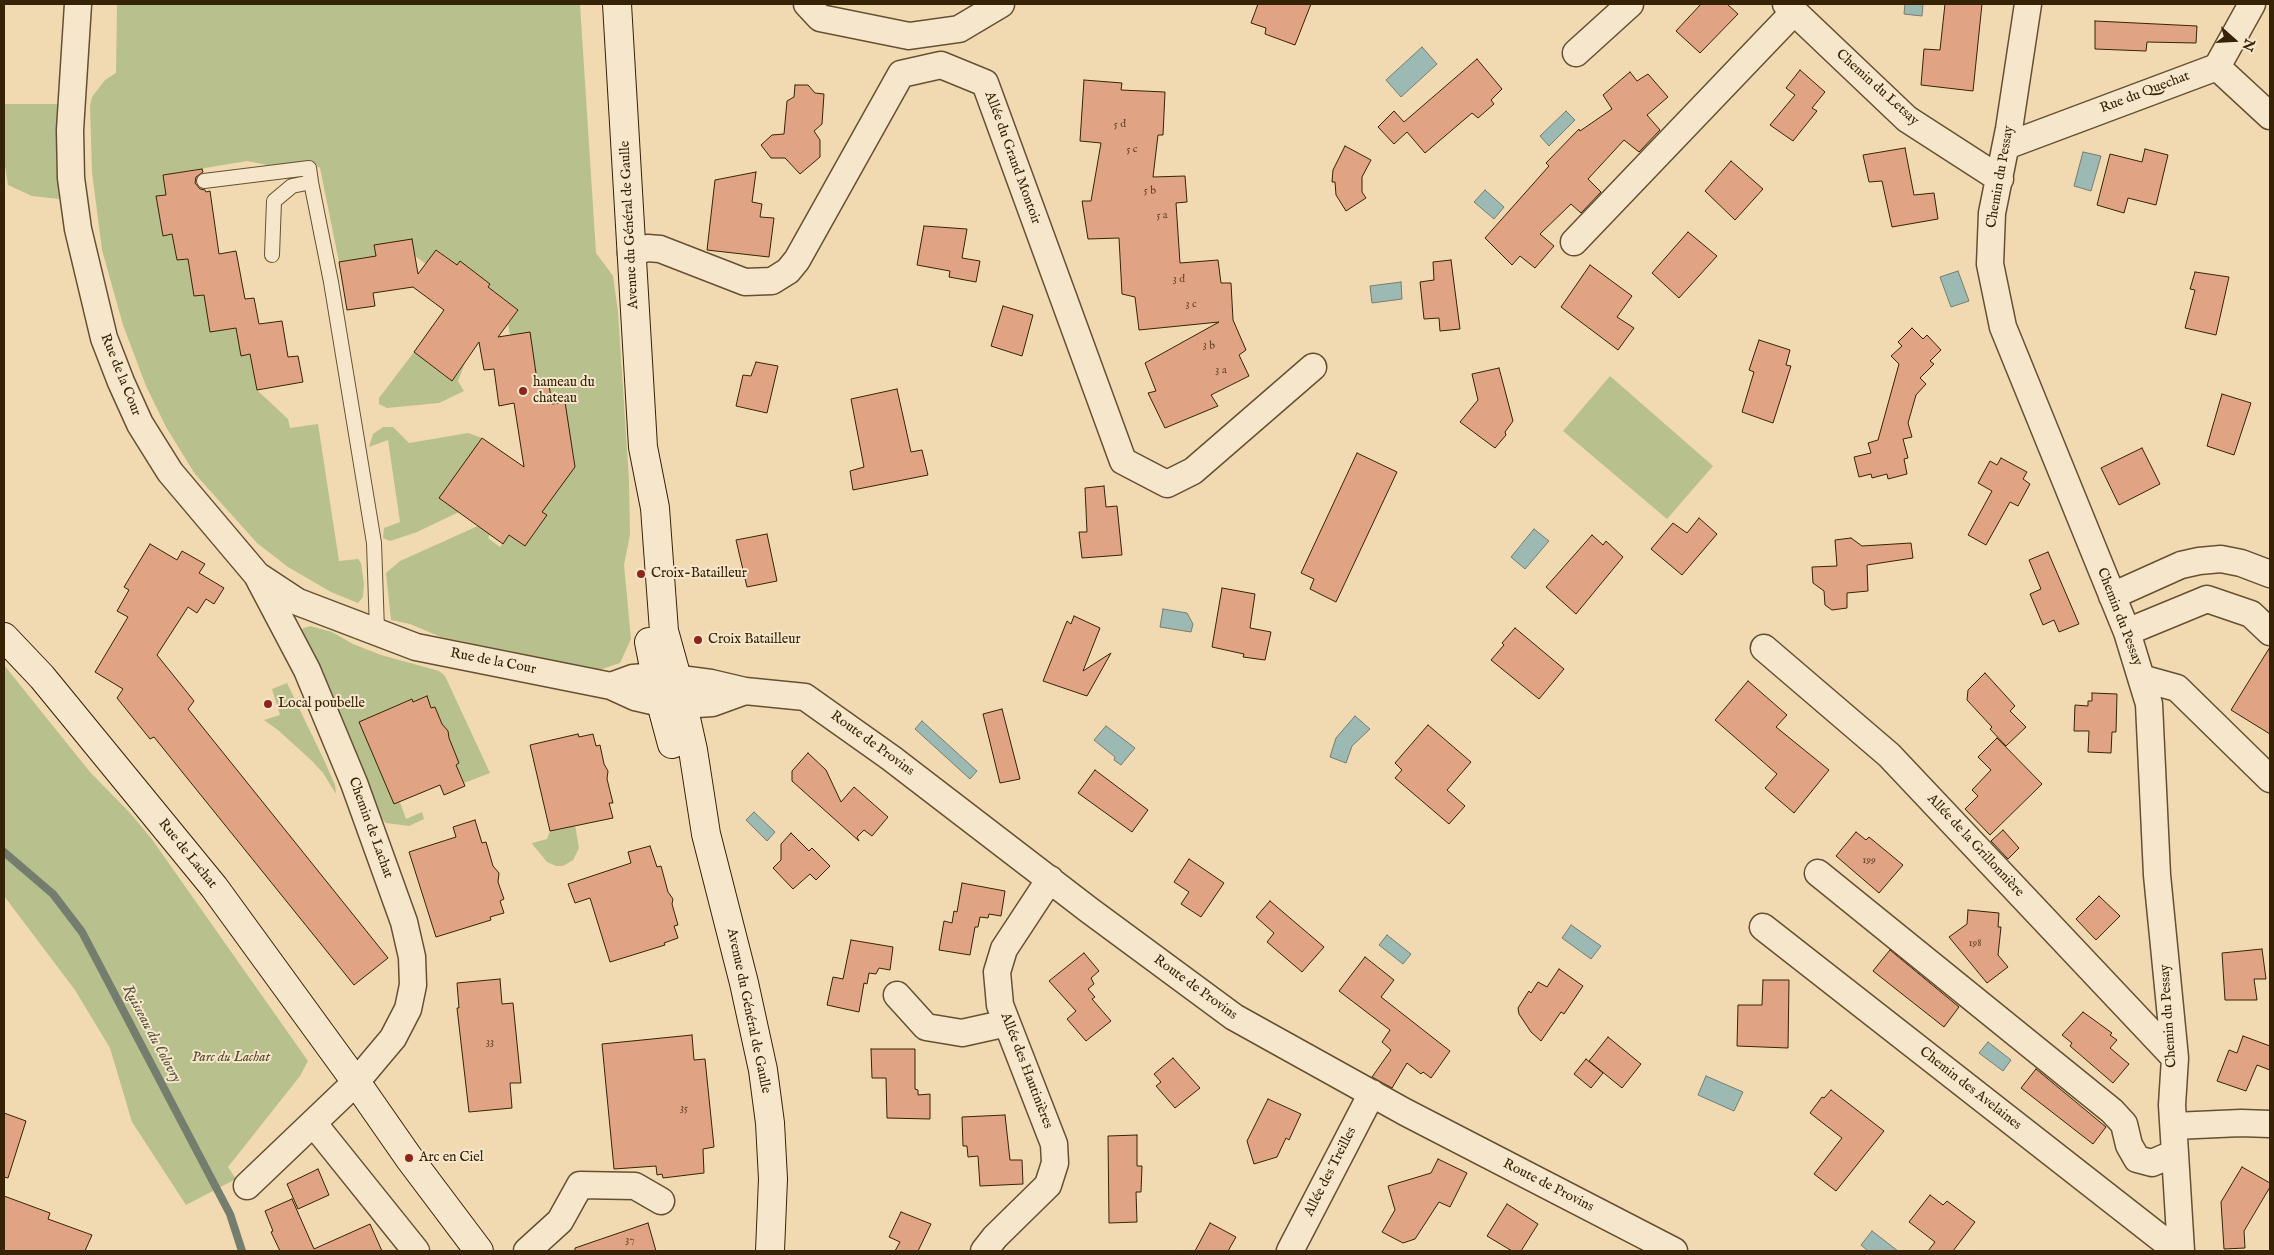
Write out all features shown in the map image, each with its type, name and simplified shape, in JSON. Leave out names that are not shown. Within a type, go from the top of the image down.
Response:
[{"type":"street","name":"Rue de la Cour","points":[[78,4],[70,130],[71,178],[78,229],[104,338],[140,424],[170,472],[257,575],[298,602],[377,630],[416,647],[611,686],[635,697],[671,704]]},
{"type":"street","name":"Avenue du Général de Gaulle","points":[[617,4],[644,447],[655,508],[667,677],[671,704],[693,750],[706,834],[744,983],[763,1070],[770,1122],[773,1179],[770,1251]]},
{"type":"street","points":[[807,4],[820,18],[909,36],[959,29],[1001,4]]},
{"type":"street","points":[[1576,53],[1630,4]]},
{"type":"street","name":"Chemin du Pessay","points":[[2028,4],[2006,146],[1992,214],[1990,264],[2003,327],[2127,632],[2149,704],[2157,875],[2175,1058],[2172,1105],[2181,1251]]},
{"type":"street","points":[[2252,4],[2217,67],[2270,116]]},
{"type":"street","points":[[1574,242],[1790,8]]},
{"type":"street","name":"Chemin du Letsay","points":[[1790,8],[1907,118],[2000,180]]},
{"type":"street","name":"Allée du Grand Montoir","points":[[632,253],[647,248],[660,249],[745,282],[772,281],[788,271],[797,260],[901,74],[941,65],[984,83],[1123,461],[1167,484],[1193,471],[1313,367]]},
{"type":"street","name":"Rue du Quechat","points":[[2006,146],[2217,67]]},
{"type":"street","points":[[2112,596],[2181,565],[2199,561],[2221,559],[2240,563],[2270,574]]},
{"type":"street","name":"Chemin de Lachat","points":[[257,575],[307,670],[354,783],[404,922],[412,957],[413,984],[408,1009],[393,1038],[356,1082]]},
{"type":"street","points":[[2127,632],[2207,599],[2251,614],[2270,632]]},
{"type":"street","name":"Rue de Lachat","points":[[4,637],[48,685],[214,887],[409,1158],[479,1251]]},
{"type":"street","name":"Allée de la Grillonnière","points":[[1764,648],[1889,755],[2175,1058]]},
{"type":"street","points":[[611,686],[633,678],[667,677]]},
{"type":"street","name":"Route de Provins","points":[[667,677],[711,683],[745,691],[805,697],[892,758],[1089,910],[1234,1017],[1406,1112],[1674,1251]]},
{"type":"street","points":[[2141,678],[2177,688],[2270,779]]},
{"type":"street","name":"Route de Provins","points":[[671,704],[712,703],[745,691]]},
{"type":"street","points":[[1818,873],[2112,1111],[2124,1124],[2128,1145],[2137,1159],[2152,1163],[2175,1153]]},
{"type":"street","name":"Allée des Hautinières","points":[[984,1251],[995,1237],[1048,1185],[1055,1163],[1054,1144],[1000,1005],[997,972],[1004,949],[1050,879]]},
{"type":"street","name":"Chemin des Avelaines","points":[[1763,927],[2177,1251]]},
{"type":"street","points":[[897,995],[926,1027],[962,1034],[1007,1023]]},
{"type":"street","points":[[247,1186],[356,1082]]},
{"type":"street","name":"Allée des Treilles","points":[[1290,1251],[1372,1092]]},
{"type":"street","points":[[2174,1126],[2242,1123],[2270,1124]]},
{"type":"street","points":[[314,1124],[416,1251]]},
{"type":"street","points":[[527,1251],[560,1221],[580,1185],[635,1186],[661,1201]]},
{"type":"lane","points":[[204,181],[309,168],[331,282],[374,543],[377,630]]},
{"type":"lane","points":[[272,255],[274,201],[292,186],[311,182]]},
{"type":"green space","points":[[117,4],[580,4],[596,253],[613,276],[618,312],[629,480],[630,535],[624,565],[631,639],[620,663],[593,672],[559,669],[524,654],[441,637],[410,624],[391,620],[386,573],[400,561],[478,526],[490,534],[488,538],[500,547],[509,535],[525,546],[546,515],[542,512],[565,468],[575,466],[571,440],[561,441],[564,402],[552,404],[548,379],[537,380],[510,335],[508,324],[518,310],[488,287],[490,284],[460,262],[457,265],[437,250],[426,264],[415,256],[412,240],[374,246],[376,256],[339,262],[320,168],[316,166],[282,168],[247,161],[163,175],[166,195],[156,197],[163,235],[172,234],[177,260],[188,259],[194,296],[204,295],[210,332],[236,328],[241,355],[250,354],[257,390],[288,419],[290,428],[318,424],[339,561],[358,559],[361,563],[364,584],[363,597],[358,603],[331,592],[288,567],[257,543],[195,474],[166,427],[146,386],[123,325],[102,250],[92,172],[90,106],[92,97],[105,80],[116,73]]},
{"type":"green space","points":[[4,104],[57,104],[56,153],[59,199],[32,196],[8,185],[4,159]]},
{"type":"green space","points":[[414,352],[452,381],[465,363],[458,381],[464,391],[439,403],[387,408],[379,404],[379,398]]},
{"type":"green space","points":[[1610,376],[1713,466],[1667,519],[1563,431]]},
{"type":"green space","points":[[383,427],[393,427],[409,443],[468,433],[482,438],[459,512],[417,532],[390,541],[383,538],[384,528],[400,522],[388,440],[369,447],[373,434]]},
{"type":"green space","points":[[310,626],[332,632],[353,644],[381,655],[439,671],[445,676],[490,773],[464,783],[456,765],[459,763],[449,750],[448,731],[443,728],[435,707],[431,708],[427,697],[413,702],[411,699],[360,722],[394,804],[400,802],[406,819],[422,812],[424,819],[409,826],[386,823],[378,815],[303,640],[301,629]]},
{"type":"green space","name":"Parc du Lachat","points":[[4,665],[90,772],[130,813],[151,838],[308,1061],[300,1076],[228,1167],[236,1179],[186,1205],[132,1122],[110,1048],[75,990],[4,896]]},
{"type":"green space","points":[[287,683],[324,760],[335,785],[336,794],[323,773],[312,761],[264,720],[280,715],[272,689]]},
{"type":"green space","points":[[575,825],[579,848],[573,860],[563,866],[556,866],[547,862],[532,843],[547,839],[550,831]]},
{"type":"water","points":[[1905,4],[1923,4],[1922,16],[1904,14]]},
{"type":"water","points":[[1422,47],[1437,64],[1401,97],[1386,80]]},
{"type":"water","points":[[1566,111],[1575,120],[1549,146],[1540,136]]},
{"type":"water","points":[[2083,152],[2101,156],[2091,191],[2074,186]]},
{"type":"water","points":[[1485,190],[1504,207],[1494,219],[1474,202]]},
{"type":"water","points":[[1958,271],[1969,301],[1951,307],[1940,277]]},
{"type":"water","points":[[1401,282],[1402,299],[1372,303],[1370,286]]},
{"type":"water","points":[[1534,529],[1549,541],[1525,569],[1511,557]]},
{"type":"water","points":[[1163,609],[1187,613],[1193,624],[1191,632],[1160,627]]},
{"type":"water","points":[[1355,716],[1370,729],[1352,746],[1346,763],[1330,757],[1336,738]]},
{"type":"water","points":[[922,721],[977,771],[970,779],[915,729]]},
{"type":"water","points":[[1106,726],[1135,748],[1121,765],[1114,760],[1115,757],[1094,740]]},
{"type":"water","points":[[754,812],[775,832],[767,841],[746,820]]},
{"type":"water","points":[[1571,925],[1601,946],[1591,959],[1562,938]]},
{"type":"water","points":[[1387,935],[1411,954],[1403,964],[1379,945]]},
{"type":"water","points":[[1988,1042],[2011,1060],[2003,1071],[1979,1053]]},
{"type":"water","points":[[1706,1076],[1743,1092],[1734,1111],[1698,1095]]},
{"type":"water","points":[[1872,1231],[1898,1251],[1868,1251],[1861,1245]]},
{"type":"building","points":[[1258,4],[1311,4],[1295,45],[1265,34],[1266,28],[1251,23]]},
{"type":"building","points":[[1701,4],[1727,4],[1738,14],[1700,53],[1676,31]]},
{"type":"building","points":[[1945,4],[1982,4],[1973,91],[1921,85],[1924,49],[1940,50]]},
{"type":"building","points":[[2095,21],[2197,26],[2196,43],[2147,42],[2146,51],[2095,49]]},
{"type":"building","points":[[1477,59],[1502,89],[1491,100],[1494,104],[1478,118],[1472,113],[1425,153],[1407,132],[1394,144],[1378,127],[1394,111],[1404,122]]},
{"type":"building","points":[[1800,70],[1825,92],[1812,108],[1817,111],[1793,141],[1770,125],[1795,95],[1786,88]]},
{"type":"building","points":[[1630,72],[1637,81],[1648,74],[1668,97],[1647,115],[1660,130],[1639,152],[1624,140],[1588,179],[1601,192],[1581,213],[1571,204],[1540,234],[1554,246],[1535,268],[1520,256],[1512,265],[1485,238],[1549,166],[1546,163],[1579,129],[1580,131],[1612,109],[1603,95]]},
{"type":"building","points":[[1084,80],[1122,83],[1121,90],[1165,92],[1163,135],[1158,135],[1153,177],[1185,176],[1187,202],[1176,203],[1180,263],[1218,260],[1221,283],[1231,283],[1233,320],[1246,350],[1239,355],[1249,376],[1211,395],[1218,406],[1165,428],[1148,393],[1156,391],[1145,363],[1219,322],[1139,330],[1135,297],[1122,294],[1119,238],[1088,239],[1082,201],[1091,201],[1101,143],[1080,141]]},
{"type":"building","points":[[795,85],[808,85],[815,93],[824,94],[822,124],[814,131],[820,140],[820,157],[800,174],[785,158],[771,158],[761,145],[772,135],[784,134],[787,101],[794,97]]},
{"type":"building","points":[[1345,146],[1371,160],[1362,177],[1362,192],[1366,198],[1346,211],[1336,195],[1335,182],[1332,182],[1333,170]]},
{"type":"building","points":[[1905,148],[1914,195],[1934,193],[1938,219],[1892,227],[1882,181],[1869,182],[1863,155]]},
{"type":"building","points":[[2145,149],[2168,155],[2156,205],[2128,198],[2124,213],[2097,205],[2110,154],[2142,162]]},
{"type":"building","points":[[1731,161],[1763,189],[1735,220],[1705,191]]},
{"type":"building","points":[[202,169],[203,172],[196,177],[195,183],[200,189],[206,192],[210,191],[219,254],[236,251],[245,299],[254,298],[259,324],[282,321],[288,357],[298,356],[303,382],[257,390],[250,354],[241,356],[236,328],[210,332],[204,295],[194,296],[188,259],[177,260],[172,234],[163,236],[156,196],[166,195],[163,175]]},
{"type":"building","points":[[756,172],[752,202],[762,204],[760,217],[774,218],[769,257],[707,250],[715,180]]},
{"type":"building","points":[[924,226],[967,229],[962,258],[980,261],[976,282],[949,277],[950,271],[917,265]]},
{"type":"building","points":[[1688,232],[1717,256],[1679,298],[1652,273]]},
{"type":"building","name":"hameau du chateau","points":[[412,239],[418,274],[436,250],[457,265],[460,261],[490,284],[488,287],[518,310],[498,337],[530,332],[537,380],[548,379],[552,404],[565,402],[575,467],[542,512],[547,515],[525,546],[509,535],[503,544],[439,498],[482,438],[524,467],[514,403],[499,406],[494,369],[484,370],[479,342],[452,381],[414,352],[444,310],[413,287],[373,293],[375,306],[347,310],[339,262],[376,256],[374,245]]},
{"type":"building","points":[[1451,260],[1460,329],[1440,331],[1439,318],[1424,319],[1420,282],[1434,280],[1433,262]]},
{"type":"building","points":[[1590,265],[1632,296],[1617,317],[1634,328],[1618,350],[1561,307]]},
{"type":"building","points":[[2195,272],[2229,277],[2216,335],[2185,328],[2195,290],[2190,289]]},
{"type":"building","points":[[1003,306],[1033,315],[1022,356],[991,346]]},
{"type":"building","points":[[1912,328],[1923,339],[1927,335],[1941,350],[1930,361],[1934,364],[1920,378],[1926,384],[1916,395],[1908,423],[1912,437],[1903,439],[1908,458],[1904,459],[1907,474],[1888,479],[1887,474],[1872,478],[1871,474],[1859,477],[1854,457],[1871,453],[1868,443],[1878,440],[1899,364],[1891,356],[1902,346],[1898,342]]},
{"type":"building","points":[[1759,340],[1790,350],[1786,365],[1791,366],[1773,423],[1742,412],[1754,372],[1749,370]]},
{"type":"building","points":[[756,362],[778,366],[767,413],[736,406],[743,375],[751,376]]},
{"type":"building","points":[[1499,368],[1513,421],[1505,432],[1506,435],[1495,448],[1460,422],[1478,400],[1472,374]]},
{"type":"building","points":[[897,389],[911,452],[922,450],[928,475],[853,490],[850,471],[864,467],[851,399]]},
{"type":"building","points":[[2222,394],[2251,403],[2234,455],[2207,446]]},
{"type":"building","points":[[2142,448],[2160,484],[2119,505],[2101,468]]},
{"type":"building","points":[[1357,453],[1397,472],[1336,602],[1310,589],[1314,579],[1301,573]]},
{"type":"building","points":[[2001,458],[2027,472],[2023,479],[2030,484],[2018,506],[2010,502],[1986,545],[1968,535],[1992,491],[1978,483],[1990,461],[1997,465]]},
{"type":"building","points":[[1104,486],[1106,507],[1117,506],[1122,555],[1082,558],[1079,532],[1087,532],[1085,488]]},
{"type":"building","points":[[1699,518],[1717,534],[1682,575],[1651,549],[1673,523],[1687,533]]},
{"type":"building","points":[[767,534],[777,581],[747,587],[736,540]]},
{"type":"building","points":[[1592,535],[1603,545],[1606,541],[1623,557],[1576,614],[1546,587]]},
{"type":"building","points":[[1851,538],[1862,546],[1911,543],[1913,558],[1867,565],[1868,591],[1847,593],[1847,608],[1832,610],[1825,605],[1824,591],[1813,583],[1812,567],[1837,566],[1835,540]]},
{"type":"building","points":[[150,544],[177,560],[182,551],[205,564],[199,573],[224,588],[214,604],[206,599],[197,613],[188,607],[157,655],[194,701],[188,709],[388,958],[354,985],[154,737],[150,739],[117,698],[123,689],[95,672],[128,617],[117,611],[129,590],[124,587]]},
{"type":"building","points":[[2048,552],[2079,624],[2059,632],[2054,620],[2043,625],[2030,594],[2041,589],[2029,560]]},
{"type":"building","points":[[1222,588],[1255,594],[1250,628],[1271,632],[1265,660],[1243,657],[1244,654],[1212,647]]},
{"type":"building","points":[[1074,616],[1100,628],[1083,671],[1111,653],[1087,696],[1043,681],[1067,621],[1071,624]]},
{"type":"building","points":[[1515,628],[1564,669],[1539,699],[1491,660]]},
{"type":"building","points":[[2270,647],[2270,734],[2231,710]]},
{"type":"building","points":[[1985,673],[2015,706],[2010,711],[2026,727],[2006,746],[1990,729],[1992,727],[1967,700],[1968,690]]},
{"type":"building","points":[[1748,681],[1787,715],[1776,727],[1829,770],[1794,813],[1765,788],[1777,774],[1715,720]]},
{"type":"building","points":[[2092,693],[2117,694],[2116,732],[2112,732],[2111,753],[2088,752],[2089,731],[2074,731],[2075,705],[2088,706],[2088,701],[2092,701]]},
{"type":"building","points":[[427,696],[431,708],[435,707],[442,724],[448,731],[459,763],[456,765],[465,786],[444,795],[440,785],[394,804],[359,722],[412,699],[413,702]]},
{"type":"building","points":[[1002,709],[1020,779],[1000,783],[983,714]]},
{"type":"building","points":[[1428,725],[1471,762],[1447,790],[1465,806],[1449,824],[1395,778],[1402,770],[1395,763]]},
{"type":"building","points":[[578,734],[579,737],[593,734],[596,746],[600,745],[604,764],[608,771],[607,779],[613,803],[609,803],[613,818],[550,831],[530,745]]},
{"type":"building","points":[[1997,738],[2042,784],[1990,835],[1965,809],[1978,796],[1972,790],[1991,770],[1978,757]]},
{"type":"building","points":[[808,753],[826,770],[841,802],[854,787],[888,817],[872,836],[864,830],[857,837],[859,841],[792,781],[792,771]]},
{"type":"building","points":[[1095,770],[1148,810],[1132,832],[1078,793]]},
{"type":"building","points":[[475,820],[482,843],[486,842],[493,866],[499,873],[498,882],[504,899],[500,901],[504,913],[490,917],[491,920],[436,937],[409,852],[456,837],[453,827]]},
{"type":"building","points":[[2003,830],[2019,848],[2008,859],[1991,841]]},
{"type":"building","points":[[1856,832],[1866,840],[1869,837],[1903,865],[1879,893],[1836,856]]},
{"type":"building","points":[[791,833],[809,851],[812,848],[830,866],[816,880],[810,874],[793,889],[773,868],[781,860],[781,844]]},
{"type":"building","points":[[650,846],[657,867],[661,866],[668,892],[673,899],[672,904],[678,925],[674,926],[678,938],[664,943],[665,945],[610,962],[590,898],[575,903],[568,884],[631,863],[628,852]]},
{"type":"building","points":[[1189,859],[1224,883],[1201,917],[1181,904],[1189,892],[1174,882]]},
{"type":"building","points":[[962,883],[1005,891],[1001,916],[989,914],[988,918],[980,917],[978,927],[975,927],[970,955],[939,950],[944,921],[952,923],[954,911],[957,912]]},
{"type":"building","points":[[2099,896],[2120,916],[2096,940],[2076,919]]},
{"type":"building","points":[[1270,901],[1324,947],[1302,972],[1267,942],[1274,933],[1256,917]]},
{"type":"building","points":[[1968,910],[1999,913],[1998,927],[2001,927],[1998,955],[2008,967],[1987,983],[1949,937],[1967,924]]},
{"type":"building","points":[[851,940],[893,947],[890,970],[879,968],[876,974],[869,973],[867,984],[864,983],[859,1012],[827,1005],[833,977],[843,979]]},
{"type":"building","points":[[2262,949],[2266,979],[2254,979],[2257,1000],[2225,1000],[2222,953]]},
{"type":"building","points":[[1890,950],[1959,1007],[1944,1027],[1873,971]]},
{"type":"building","points":[[1084,953],[1099,971],[1091,978],[1094,984],[1088,989],[1095,997],[1092,999],[1111,1021],[1086,1041],[1067,1019],[1076,1011],[1049,981]]},
{"type":"building","points":[[1365,957],[1394,980],[1381,997],[1450,1051],[1431,1078],[1423,1072],[1421,1074],[1407,1063],[1392,1088],[1372,1077],[1391,1050],[1382,1042],[1390,1030],[1339,991]]},
{"type":"building","points":[[1559,969],[1583,986],[1564,1014],[1561,1012],[1541,1041],[1531,1032],[1519,1014],[1518,1008],[1529,991],[1531,993],[1538,982],[1547,987]]},
{"type":"building","points":[[500,979],[502,1004],[513,1003],[521,1083],[510,1083],[512,1108],[469,1112],[457,1008],[459,1008],[457,983]]},
{"type":"building","points":[[1763,980],[1789,980],[1788,1048],[1737,1046],[1738,1005],[1762,1005]]},
{"type":"building","points":[[2083,1012],[2112,1033],[2110,1035],[2117,1040],[2110,1048],[2129,1064],[2113,1083],[2070,1046],[2072,1043],[2062,1035]]},
{"type":"building","points":[[692,1035],[694,1060],[705,1059],[714,1147],[703,1149],[704,1173],[663,1178],[662,1174],[657,1175],[656,1166],[614,1169],[602,1044]]},
{"type":"building","points":[[2243,1036],[2270,1046],[2270,1070],[2257,1065],[2246,1091],[2217,1081],[2229,1050],[2237,1053]]},
{"type":"building","points":[[1608,1037],[1641,1064],[1622,1088],[1589,1061]]},
{"type":"building","points":[[871,1049],[915,1049],[915,1089],[918,1090],[918,1095],[930,1094],[930,1119],[887,1118],[886,1078],[872,1078]]},
{"type":"building","points":[[1173,1058],[1200,1088],[1175,1108],[1156,1086],[1161,1082],[1154,1074]]},
{"type":"building","points":[[1586,1059],[1603,1073],[1591,1088],[1574,1074]]},
{"type":"building","points":[[2036,1069],[2106,1127],[2093,1144],[2021,1088]]},
{"type":"building","points":[[1831,1090],[1884,1131],[1836,1191],[1814,1174],[1842,1138],[1810,1113],[1822,1097],[1824,1098]]},
{"type":"building","points":[[1268,1099],[1301,1114],[1289,1140],[1286,1138],[1277,1157],[1254,1164],[1247,1141]]},
{"type":"building","points":[[4,1113],[26,1121],[8,1178],[4,1177]]},
{"type":"building","points":[[1005,1115],[1010,1160],[1022,1160],[1023,1184],[980,1186],[978,1156],[968,1157],[967,1146],[963,1146],[962,1117]]},
{"type":"building","points":[[1137,1135],[1137,1166],[1142,1166],[1141,1192],[1136,1192],[1137,1222],[1109,1223],[1108,1136]]},
{"type":"building","points":[[1438,1159],[1467,1173],[1450,1207],[1439,1202],[1415,1239],[1403,1243],[1382,1232],[1395,1210],[1388,1186],[1431,1173]]},
{"type":"building","points":[[2242,1167],[2270,1183],[2270,1187],[2244,1231],[2245,1248],[2224,1249],[2221,1202]]},
{"type":"building","points":[[318,1169],[329,1195],[298,1209],[287,1184]]},
{"type":"building","points":[[1930,1195],[1943,1205],[1947,1201],[1975,1222],[1953,1251],[1928,1251],[1935,1242],[1909,1222]]},
{"type":"building","points":[[4,1196],[50,1213],[48,1219],[92,1235],[85,1251],[4,1251]]},
{"type":"building","points":[[292,1199],[314,1249],[370,1224],[382,1251],[280,1251],[271,1232],[273,1231],[265,1211]]},
{"type":"building","points":[[1507,1204],[1538,1224],[1521,1251],[1512,1251],[1487,1236]]},
{"type":"building","points":[[901,1212],[931,1224],[918,1251],[895,1251],[900,1242],[889,1237]]},
{"type":"building","points":[[648,1223],[656,1251],[575,1251],[575,1248]]},
{"type":"building","points":[[1210,1223],[1236,1237],[1228,1251],[1195,1251]]},
{"type":"waterway","name":"Ruisseau du Colovry","points":[[4,852],[53,894],[82,932],[230,1214],[242,1251]]},
{"type":"place","name":"hameau du chateau","points":[[523,391]]},
{"type":"place","name":"Croix-Batailleur","points":[[641,574]]},
{"type":"place","name":"Croix Batailleur","points":[[698,640]]},
{"type":"place","name":"Local poubelle","points":[[268,704]]},
{"type":"place","name":"Arc en Ciel","points":[[409,1158]]}]
